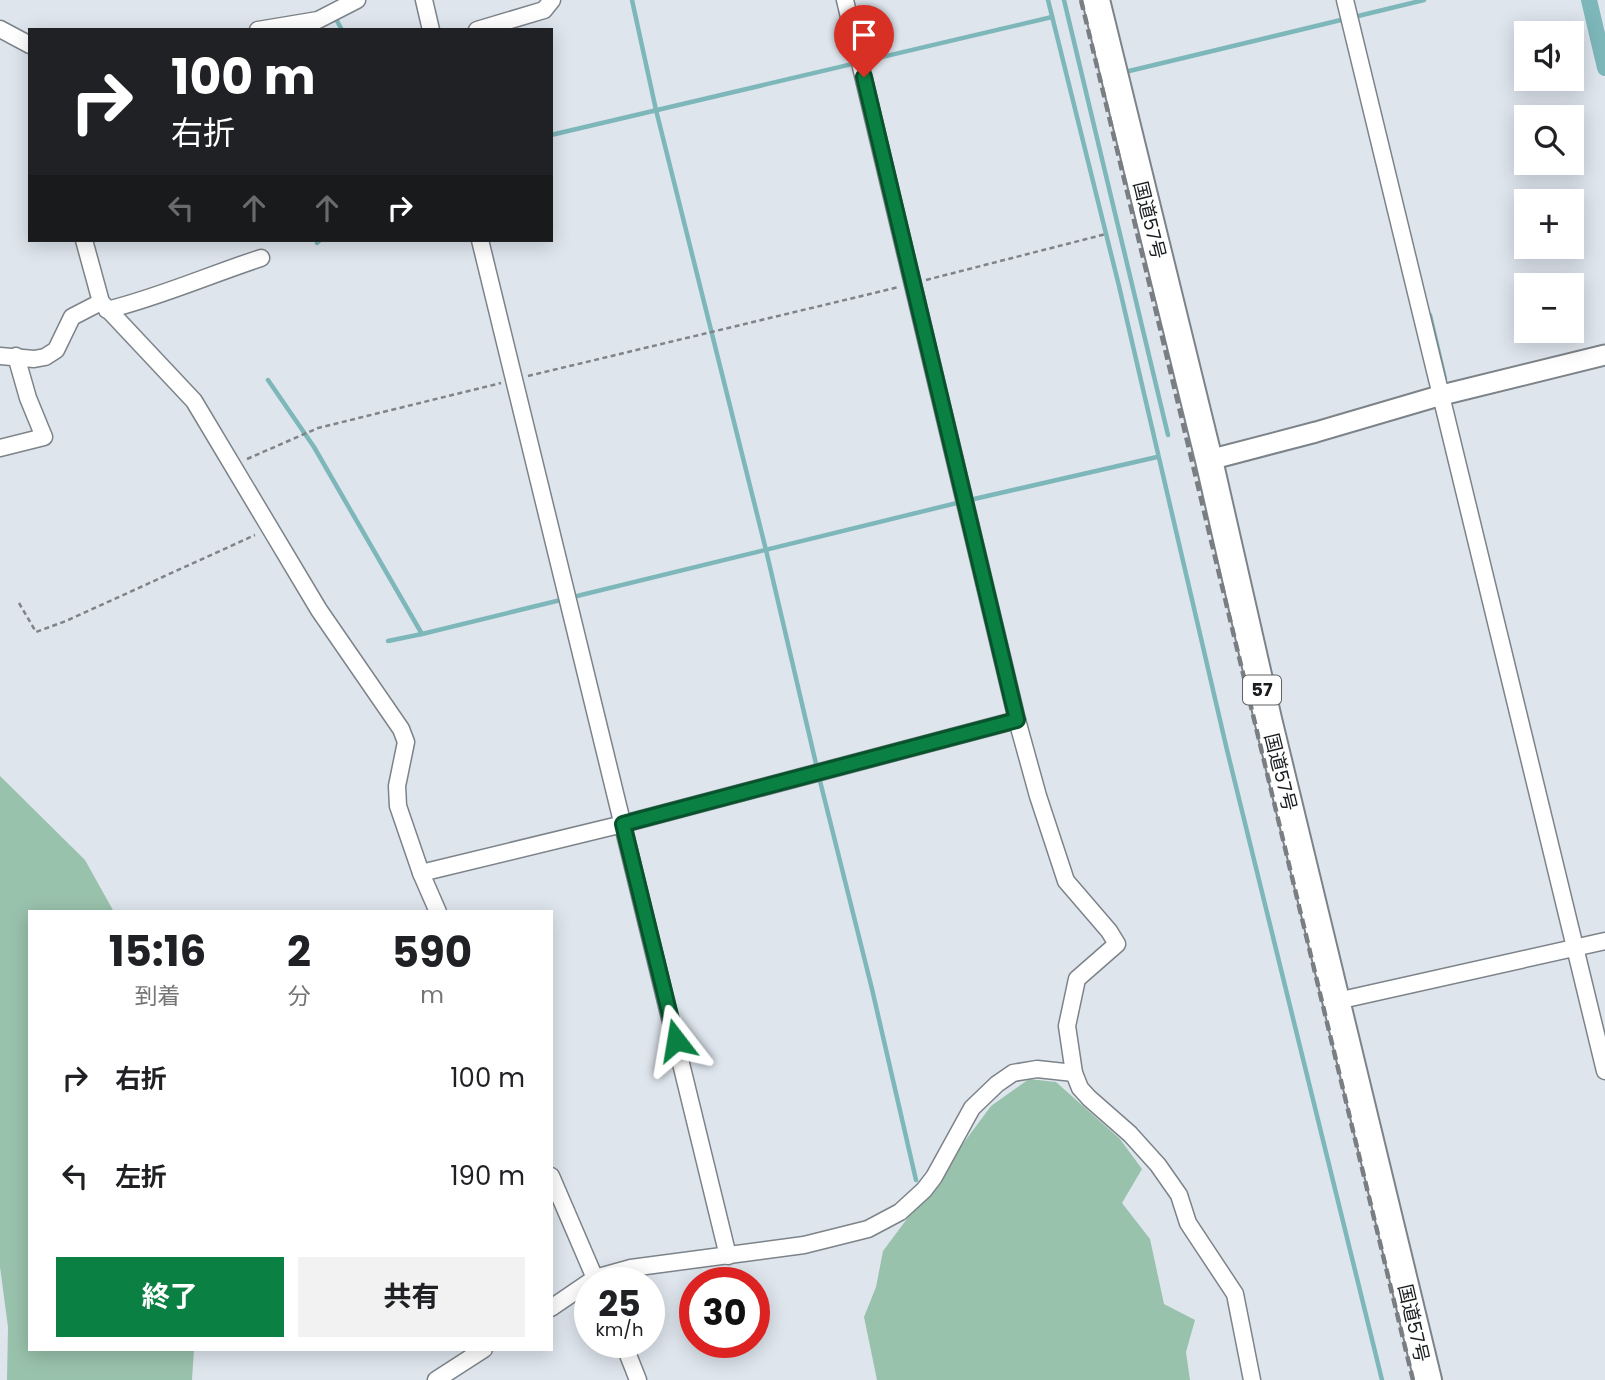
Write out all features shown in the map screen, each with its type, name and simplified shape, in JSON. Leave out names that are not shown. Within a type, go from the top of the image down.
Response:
[{"type":"highway","name":"国道57号","points":[[1096,0],[1209,460],[1428,1380]]},
{"type":"street","points":[[270,28],[318,20],[357,0]]},
{"type":"street","points":[[424,0],[431,28]]},
{"type":"street","points":[[484,28],[544,10],[552,0]]},
{"type":"street","points":[[845,0],[1017,720],[1038,796],[1066,881],[1117,944],[1077,979],[1067,1026],[1074,1073],[1080,1088],[1130,1134],[1158,1165],[1179,1195],[1188,1223],[1235,1294],[1252,1380]]},
{"type":"street","points":[[1345,0],[1605,1071]]},
{"type":"street","points":[[0,29],[28,44]]},
{"type":"street","points":[[84,242],[96,291],[104,306],[194,401],[320,610],[401,729],[406,743],[397,786],[398,806],[437,910]]},
{"type":"street","points":[[480,242],[728,1256]]},
{"type":"street","points":[[8,356],[34,359],[45,357],[57,350],[72,317],[104,306],[166,293],[192,281],[261,258]]},
{"type":"street","points":[[1209,460],[1316,432],[1442,394],[1605,355]]},
{"type":"street","points":[[0,448],[44,437],[8,356]]},
{"type":"street","points":[[421,873],[623,824],[1017,720]]},
{"type":"street","points":[[1337,1001],[1605,941]]},
{"type":"street","points":[[639,1267],[804,1245],[869,1229],[900,1212],[924,1190],[934,1178],[972,1108],[997,1084],[1013,1073],[1037,1069],[1074,1073]]},
{"type":"street","points":[[553,1181],[590,1267]]},
{"type":"street","points":[[553,1307],[574,1294]]},
{"type":"street","points":[[436,1380],[481,1351]]},
{"type":"street","points":[[629,1358],[638,1380]]},
{"type":"path","points":[[234,464],[318,428],[1106,234]]},
{"type":"path","points":[[19,603],[36,632],[271,528]]},
{"type":"green space","points":[[0,776],[85,860],[113,910],[28,910],[28,1351],[194,1351],[192,1380],[7,1380],[8,1327],[0,1267]]},
{"type":"green space","points":[[1029,1079],[1056,1082],[1120,1139],[1142,1169],[1122,1203],[1150,1239],[1164,1304],[1195,1320],[1186,1352],[1190,1380],[877,1380],[864,1317],[876,1287],[883,1251],[991,1106]]},
{"type":"waterway","points":[[632,0],[656,110],[766,550],[817,768]]},
{"type":"waterway","points":[[1048,0],[1119,286],[1227,750],[1382,1380]]},
{"type":"waterway","points":[[1064,0],[1168,435]]},
{"type":"waterway","points":[[1354,17],[1424,0]]},
{"type":"waterway","points":[[1589,0],[1605,68]]},
{"type":"waterway","points":[[553,135],[1052,17]]},
{"type":"waterway","points":[[336,19],[341,28]]},
{"type":"waterway","points":[[1124,69],[1125,72],[1345,19]]},
{"type":"waterway","points":[[1430,315],[1445,379]]},
{"type":"waterway","points":[[268,380],[314,447],[422,634],[961,502],[1157,457]]},
{"type":"waterway","points":[[388,641],[422,634]]},
{"type":"waterway","points":[[819,777],[916,1180]]},
{"type":"railway","points":[[1081,0],[1413,1380]]},
{"type":"route","points":[[676,1040],[623,824],[1017,720],[864,77]]}]
